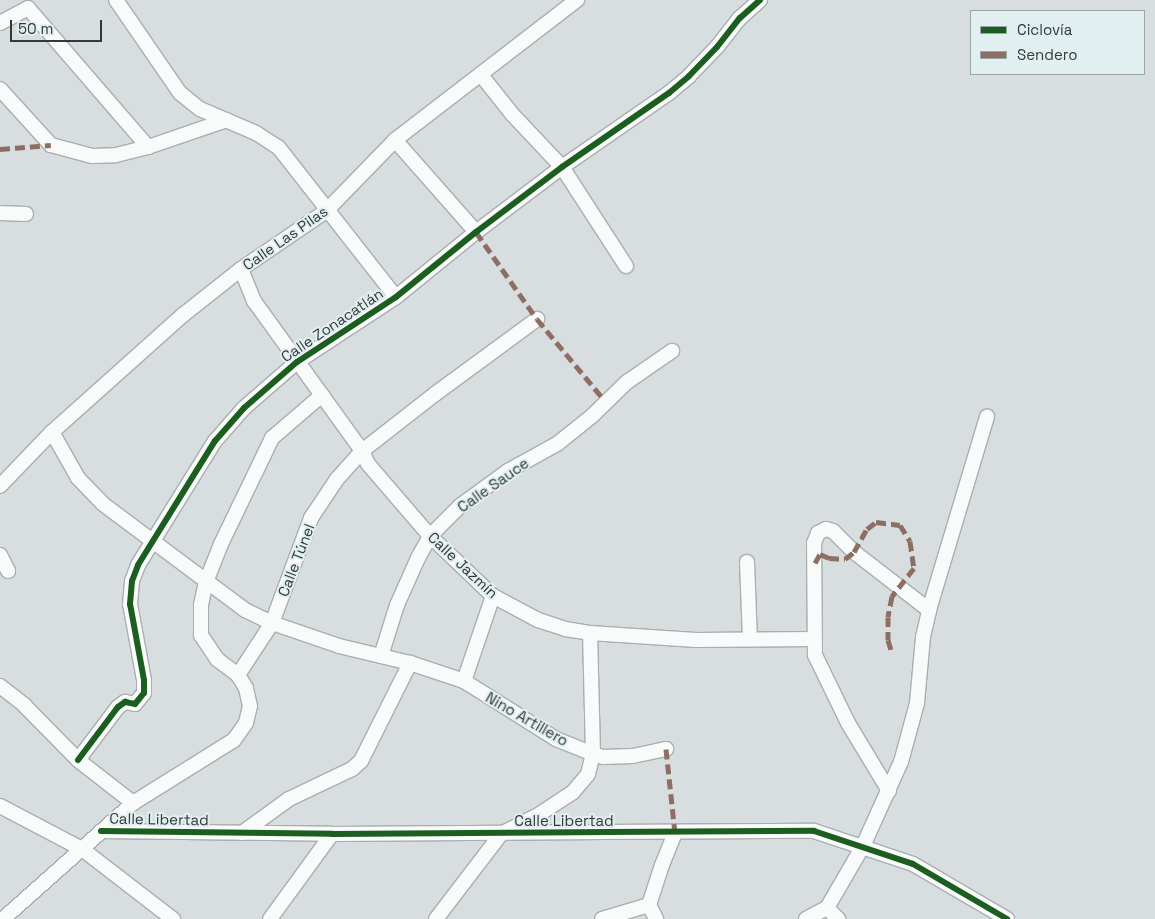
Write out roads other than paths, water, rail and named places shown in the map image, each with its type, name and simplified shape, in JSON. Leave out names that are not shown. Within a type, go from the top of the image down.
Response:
[{"type":"street","points":[[116,0],[180,93],[200,109],[256,133],[279,148],[326,211],[396,297]]},
{"type":"street","name":"Calle Zonacatlán","points":[[78,760],[118,707],[125,702],[135,704],[144,693],[144,680],[130,604],[132,581],[138,564],[215,441],[244,408],[297,362],[396,297],[476,232],[562,167],[676,87],[717,47],[740,18],[760,0]]},
{"type":"street","name":"Calle Las Pilas","points":[[0,486],[52,432],[183,315],[241,269],[326,211],[395,140],[574,1]]},
{"type":"street","points":[[0,23],[28,8],[148,147]]},
{"type":"street","points":[[481,74],[512,114],[562,167],[626,266]]},
{"type":"street","points":[[0,89],[51,145],[92,156],[116,155],[148,147],[227,120]]},
{"type":"street","points":[[395,140],[476,232]]},
{"type":"street","points":[[0,213],[26,214]]},
{"type":"street","name":"Calle Jazmín","points":[[241,269],[254,301],[362,451],[368,464],[430,536],[493,596],[538,620],[565,629],[590,633],[696,640],[814,639]]},
{"type":"street","name":"Calle Túnel","points":[[238,674],[272,623],[311,518],[337,479],[362,451],[435,394],[537,319]]},
{"type":"street","name":"Calle Sauce","points":[[381,656],[397,605],[430,536],[468,500],[508,471],[557,444],[592,416],[627,382],[672,351]]},
{"type":"street","points":[[3,919],[133,804],[234,740],[246,723],[250,706],[246,688],[238,674],[217,659],[201,635],[200,621],[206,582],[221,544],[272,438],[322,395]]},
{"type":"street","points":[[806,919],[827,908],[863,846],[887,795],[911,730],[917,703],[923,636],[928,610],[986,417]]},
{"type":"street","name":"Nino Artillero","points":[[52,432],[78,478],[103,504],[154,540],[206,582],[245,610],[272,623],[339,646],[410,664],[464,682],[556,739],[592,754],[603,757],[633,756],[666,749]]},
{"type":"street","points":[[887,795],[848,723],[815,656],[814,543],[818,533],[826,528],[833,531],[854,552],[928,610]]},
{"type":"street","points":[[0,555],[8,571]]},
{"type":"street","points":[[747,562],[750,639]]},
{"type":"street","points":[[464,682],[493,596]]},
{"type":"street","points":[[436,919],[501,834],[535,817],[573,792],[588,774],[592,754],[590,633]]},
{"type":"street","points":[[242,833],[289,799],[352,769],[361,761],[410,664]]},
{"type":"street","points":[[0,686],[24,705],[78,760],[133,804]]},
{"type":"street","points":[[2,810],[82,848],[173,919]]},
{"type":"street","name":"Calle Libertad","points":[[101,831],[332,834],[814,831],[913,864],[1007,919]]},
{"type":"street","points":[[656,919],[649,905],[662,865],[676,833]]},
{"type":"street","points":[[270,919],[332,834]]},
{"type":"street","points":[[602,919],[649,905]]},
{"type":"street","points":[[827,908],[838,919]]}]
